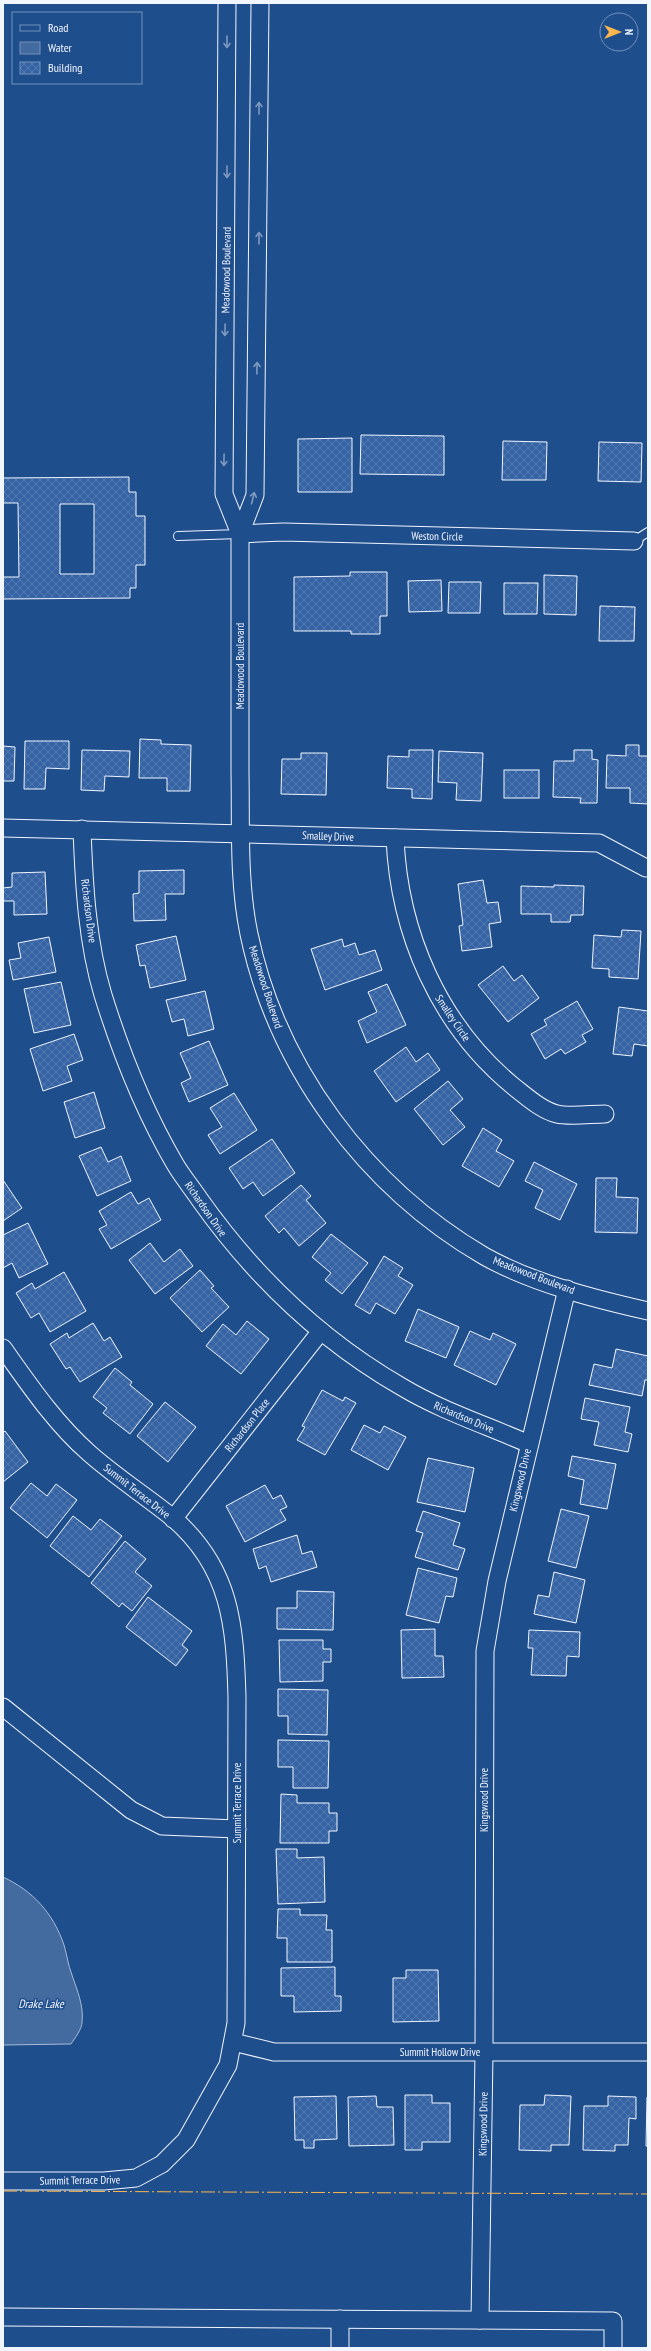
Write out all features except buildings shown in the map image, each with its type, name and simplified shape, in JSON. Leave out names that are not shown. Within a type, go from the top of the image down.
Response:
[{"type":"street","name":"Meadowood Boulevard","points":[[227,3],[224,494],[240,534]]},
{"type":"street","name":"Meadowood Boulevard","points":[[260,3],[255,496],[240,534],[240,832],[244,904],[254,955],[278,1026],[307,1083],[367,1161],[419,1210],[485,1256],[567,1290],[648,1311]]},
{"type":"street","name":"Weston Circle","points":[[240,534],[282,532],[641,537]]},
{"type":"street","name":"Smalley Drive","points":[[3,828],[240,832],[395,838],[599,843],[646,868]]},
{"type":"street","name":"Richardson Drive","points":[[82,829],[86,905],[103,994],[124,1053],[148,1114],[176,1165],[231,1243],[287,1302],[320,1331],[362,1363],[402,1388],[448,1412],[529,1444]]},
{"type":"street","name":"Smalley Circle","points":[[395,838],[396,864],[403,904],[413,942],[433,988],[474,1047],[501,1076],[531,1101],[557,1114],[605,1114]]},
{"type":"street","name":"Kingswood Drive","points":[[480,2320],[484,2052],[485,1652],[497,1580],[567,1290]]},
{"type":"street","name":"Richardson Place","points":[[173,1519],[320,1331]]},
{"type":"street","name":"Summit Terrace Drive","points":[[3,1348],[54,1419],[72,1438],[121,1480],[173,1519],[196,1542],[212,1565],[226,1593],[232,1623],[238,1697],[236,2023],[234,2042],[228,2065],[186,2140],[162,2164],[136,2178],[104,2181],[3,2181]]},
{"type":"street","points":[[3,1707],[131,1810],[162,1826],[237,1829]]},
{"type":"street","name":"Summit Hollow Drive","points":[[234,2042],[274,2052],[648,2052]]},
{"type":"street","points":[[3,2317],[613,2322],[613,2348]]},
{"type":"street","points":[[340,2319],[340,2348]]},
{"type":"lane","points":[[178,536],[240,534]]},
{"type":"water","name":"Drake Lake","points":[[3,1877],[24,1889],[41,1904],[54,1923],[64,1945],[69,1968],[80,1998],[82,2010],[81,2028],[71,2044],[3,2045]]},
{"type":"power","points":[[3,2191],[648,2194]]}]
